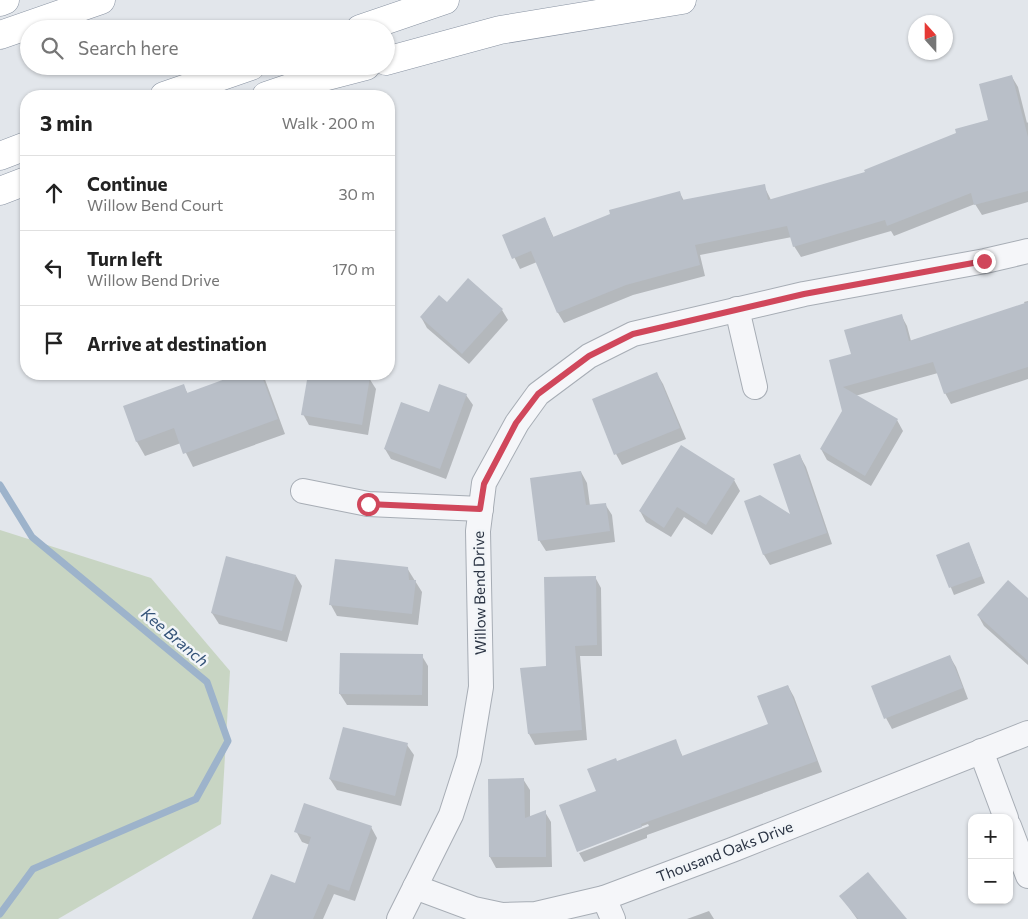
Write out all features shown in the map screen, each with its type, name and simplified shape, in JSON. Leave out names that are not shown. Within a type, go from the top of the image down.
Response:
[{"type":"highway","points":[[0,2],[5,0]]},
{"type":"highway","points":[[43,20],[101,0]]},
{"type":"highway","points":[[387,20],[446,0]]},
{"type":"highway","points":[[395,59],[500,30],[682,0]]},
{"type":"highway","points":[[0,35],[20,28]]},
{"type":"highway","points":[[181,90],[225,75]]},
{"type":"highway","points":[[284,90],[331,75]]},
{"type":"highway","points":[[0,156],[20,148]]},
{"type":"highway","points":[[0,191],[20,183]]},
{"type":"street","name":"Willow Bend Drive","points":[[399,919],[451,815],[470,759],[481,687],[478,530],[484,484],[516,423],[538,394],[589,356],[633,334],[804,294],[984,261],[1028,251]]},
{"type":"street","points":[[737,309],[755,387]]},
{"type":"street","points":[[302,491],[368,504],[480,509]]},
{"type":"street","name":"Thousand Oaks Drive","points":[[415,887],[474,909],[502,914],[536,914],[608,908],[732,850],[1028,733]]},
{"type":"street","points":[[981,751],[1005,814]]},
{"type":"street","points":[[1013,837],[1028,876]]},
{"type":"green space","points":[[0,530],[151,578],[230,671],[221,824],[58,919],[0,919]]},
{"type":"building","points":[[1012,75],[1028,137],[1028,191],[974,205],[971,193],[887,226],[885,220],[793,247],[787,226],[695,245],[700,265],[626,285],[557,313],[531,251],[512,259],[502,235],[545,217],[553,237],[610,214],[609,210],[680,191],[682,200],[765,184],[768,200],[865,172],[864,170],[956,133],[955,129],[988,120],[979,84]]},
{"type":"building","points":[[468,278],[503,309],[462,354],[420,317],[439,295],[447,302]]},
{"type":"building","points":[[1028,302],[1028,367],[944,394],[933,362],[843,387],[898,419],[865,476],[820,449],[842,411],[829,360],[851,354],[844,330],[902,314],[909,341]]},
{"type":"building","points":[[657,372],[680,428],[614,455],[592,399]]},
{"type":"building","points":[[223,380],[263,380],[278,419],[183,454],[174,428],[136,442],[123,406],[184,384],[187,393]]},
{"type":"building","points":[[307,380],[370,380],[362,425],[301,415]]},
{"type":"building","points":[[439,384],[467,394],[440,469],[384,449],[401,402],[429,412]]},
{"type":"building","points":[[681,445],[735,479],[706,525],[677,507],[664,528],[639,511]]},
{"type":"building","points":[[800,454],[827,533],[763,555],[744,501],[760,495],[790,514],[773,464]]},
{"type":"building","points":[[581,471],[586,505],[606,503],[610,531],[538,541],[530,478]]},
{"type":"building","points":[[969,542],[982,576],[949,588],[936,555]]},
{"type":"building","points":[[226,556],[296,575],[282,631],[211,613]]},
{"type":"building","points":[[335,559],[408,567],[409,580],[416,580],[412,614],[329,605]]},
{"type":"building","points":[[596,576],[597,645],[575,646],[582,730],[528,734],[520,668],[546,666],[544,577]]},
{"type":"building","points":[[1008,580],[1028,598],[1028,661],[977,615]]},
{"type":"building","points":[[340,653],[423,654],[422,695],[339,694]]},
{"type":"building","points":[[950,655],[963,688],[884,719],[871,686]]},
{"type":"building","points":[[788,685],[817,761],[641,824],[642,827],[577,852],[559,805],[596,791],[587,769],[616,758],[617,761],[676,739],[682,756],[768,724],[757,696]]},
{"type":"building","points":[[343,727],[408,743],[395,796],[329,779]]},
{"type":"building","points":[[524,778],[525,818],[546,810],[546,857],[489,857],[488,779]]},
{"type":"building","points":[[304,803],[372,826],[349,891],[328,884],[313,919],[252,919],[271,874],[295,883],[311,837],[294,832]]},
{"type":"building","points":[[868,872],[907,919],[858,919],[839,896]]},
{"type":"waterway","name":"Kee Branch","points":[[0,485],[32,537],[207,682],[228,741],[196,799],[33,869],[0,914]]},
{"type":"route","points":[[368,504],[480,509],[484,484],[516,423],[538,394],[589,356],[633,334],[804,294],[984,261]]}]
